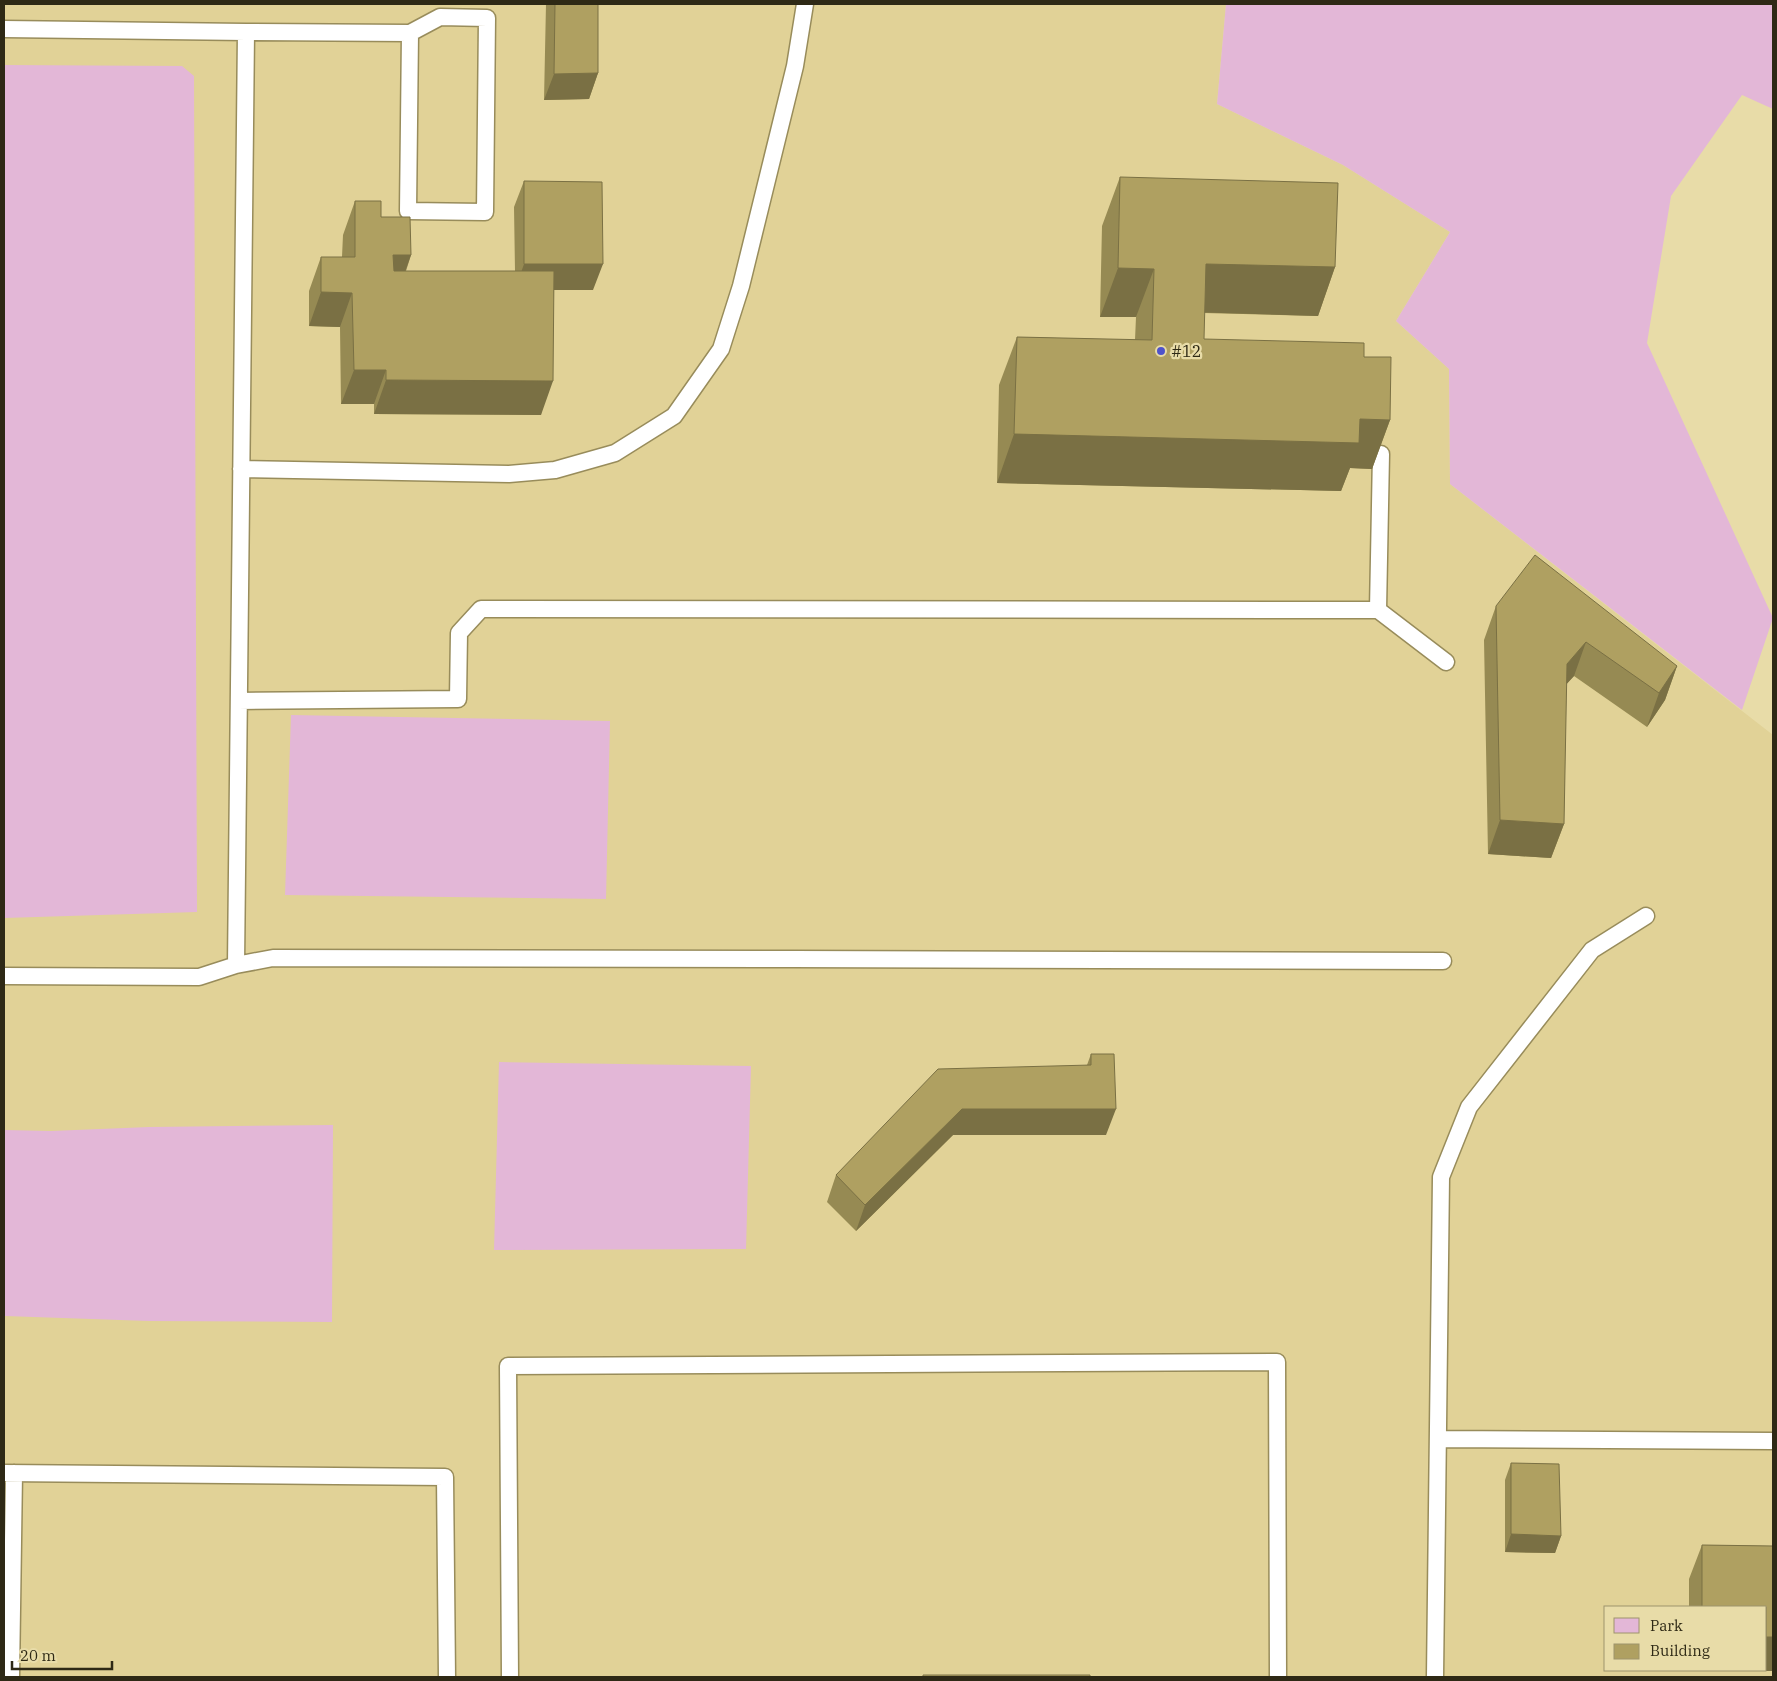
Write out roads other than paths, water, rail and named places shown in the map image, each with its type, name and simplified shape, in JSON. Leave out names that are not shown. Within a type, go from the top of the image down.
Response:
[{"type":"lane","points":[[241,469],[509,474],[555,470],[614,453],[674,416],[721,349],[741,286],[795,66],[805,4]]},
{"type":"lane","points":[[4,29],[410,33],[440,10],[487,18],[485,212],[408,211],[410,33]]},
{"type":"lane","points":[[236,965],[246,32]]},
{"type":"lane","points":[[1378,610],[1381,454]]},
{"type":"lane","points":[[239,701],[458,699],[459,633],[481,609],[1378,610],[1446,662]]},
{"type":"lane","points":[[1435,1677],[1441,1177],[1469,1107],[1592,950],[1646,916]]},
{"type":"lane","points":[[4,976],[199,977],[236,965],[273,958],[615,960],[1150,958],[1443,961]]},
{"type":"lane","points":[[510,1677],[508,1366],[1257,1362],[1277,1362],[1278,1677]]},
{"type":"lane","points":[[1438,1439],[1773,1441]]},
{"type":"lane","points":[[11,1677],[9,1473],[445,1477],[447,1677]]},
{"type":"place","name":"#12","points":[[1161,351]]}]
